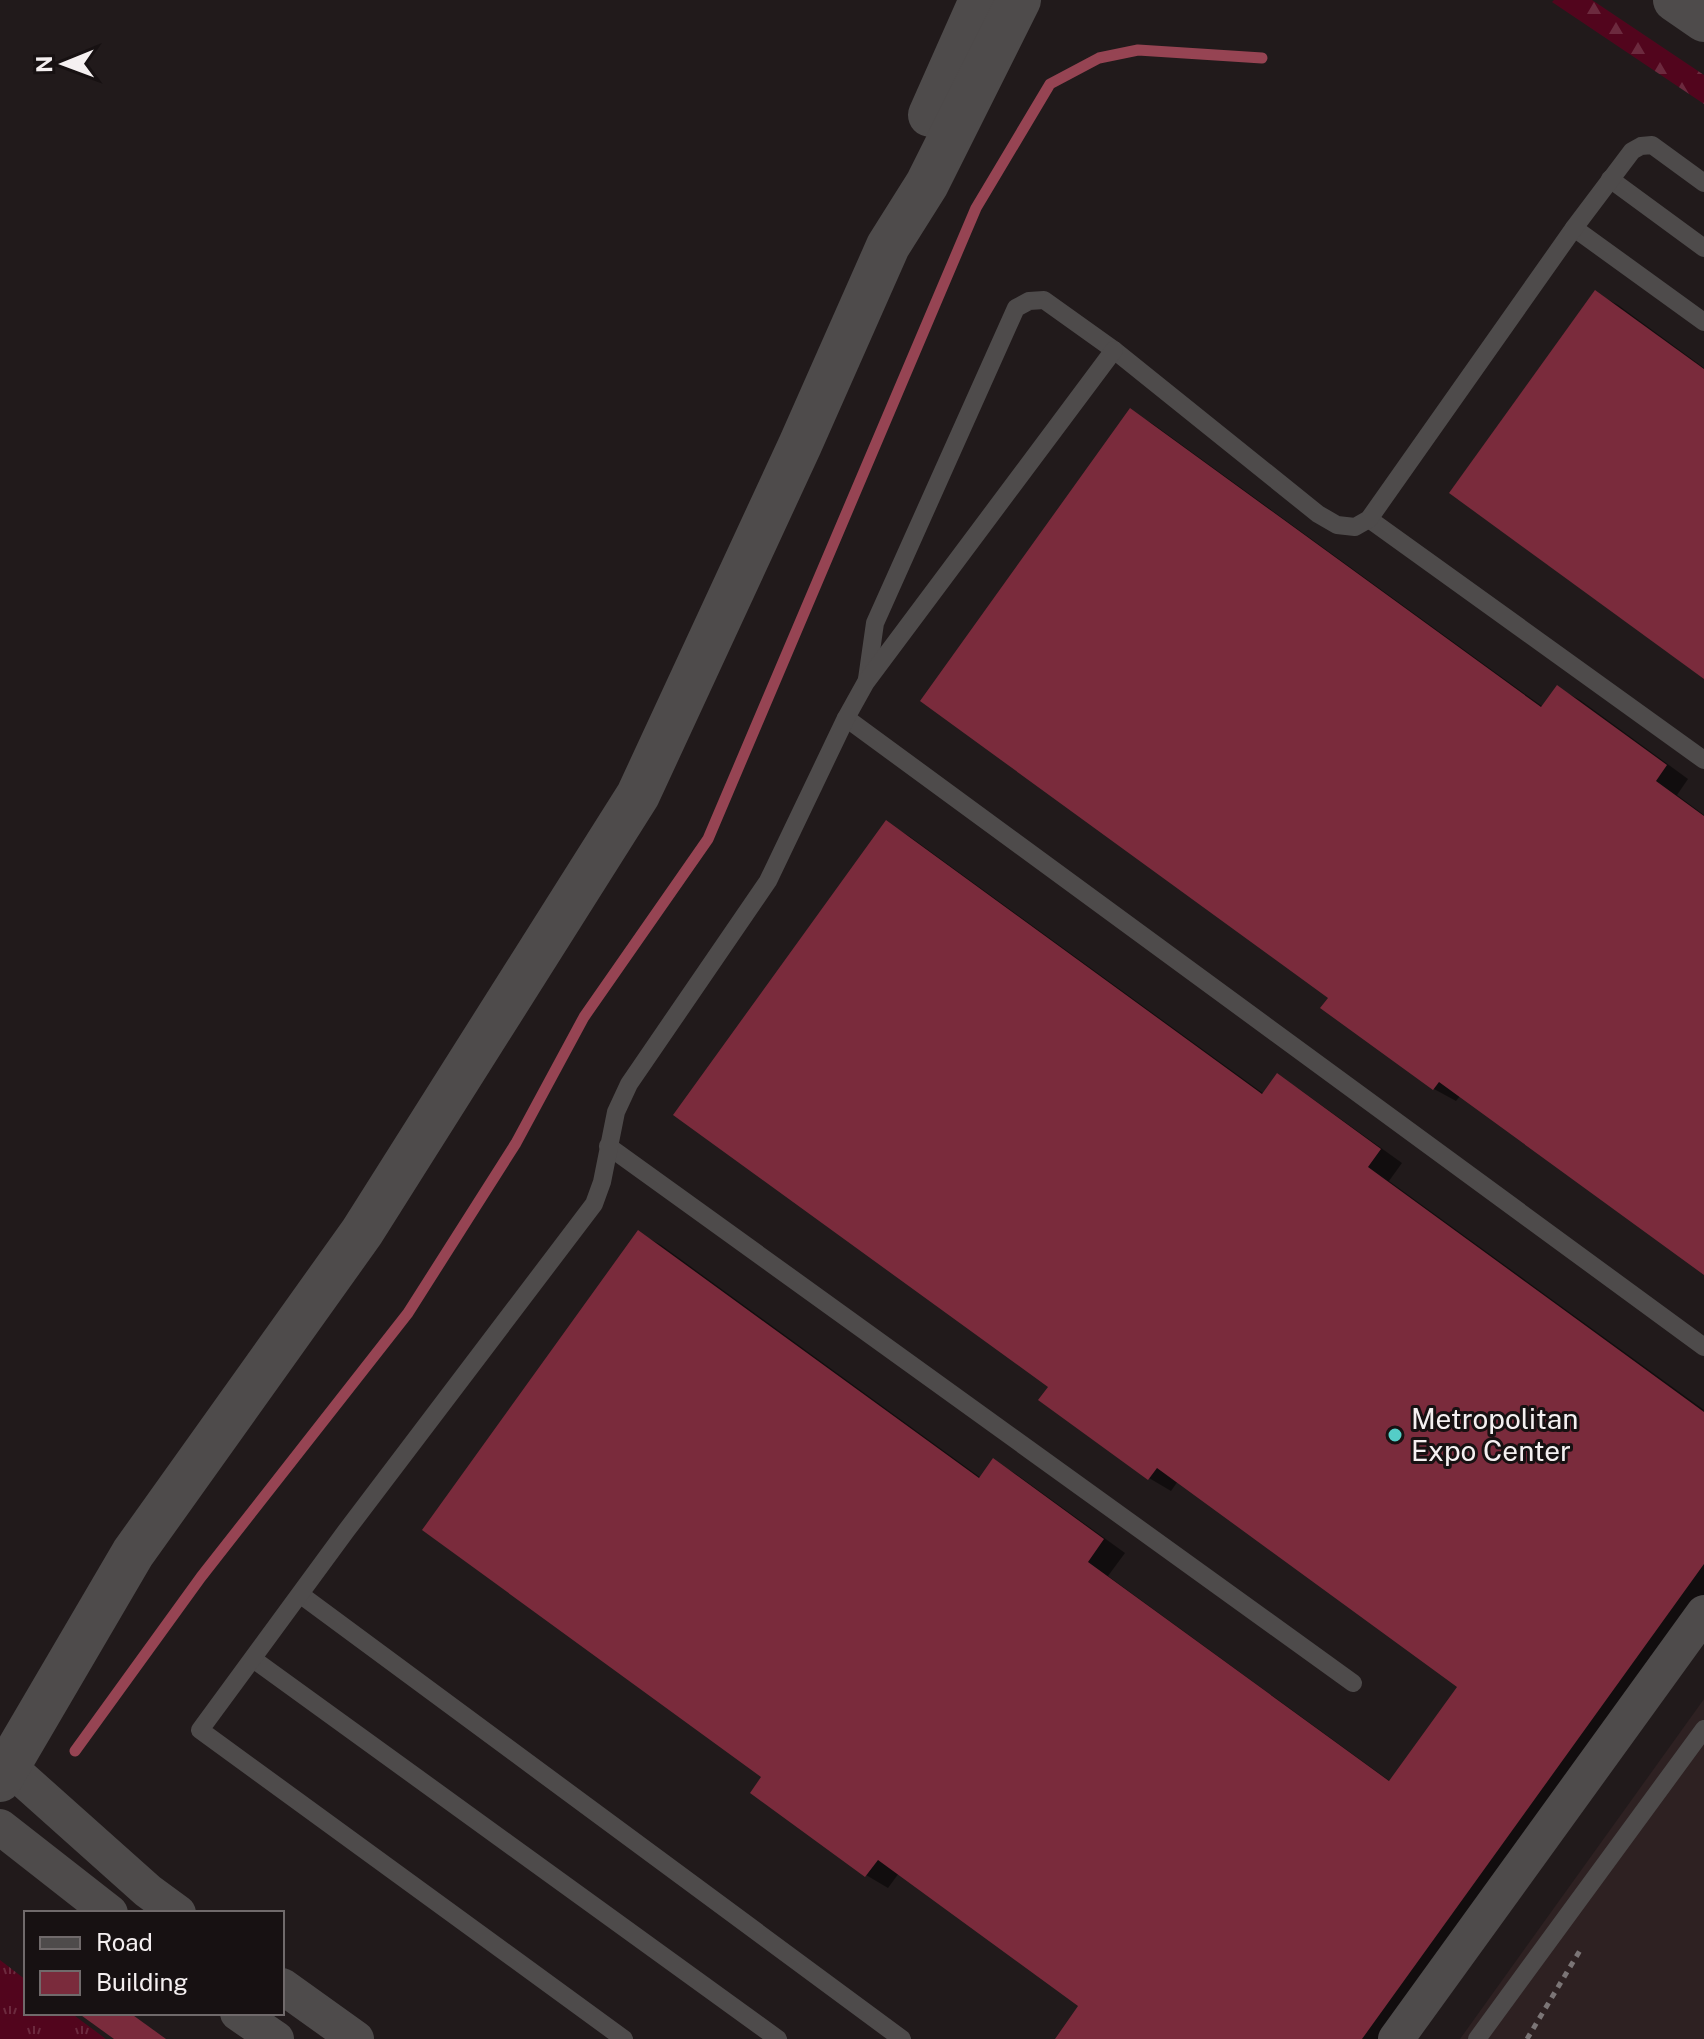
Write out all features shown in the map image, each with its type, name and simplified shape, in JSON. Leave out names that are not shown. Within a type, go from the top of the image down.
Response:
[{"type":"street","points":[[888,246],[905,173],[981,0]]},
{"type":"street","points":[[175,1911],[4,1773],[133,1553],[362,1232],[638,795],[788,472],[888,246],[927,184],[1019,0]]},
{"type":"street","points":[[1675,0],[1704,20]]},
{"type":"street","points":[[1396,2039],[1704,1613]]},
{"type":"street","points":[[0,1827],[107,1911]]},
{"type":"street","points":[[284,1987],[356,2039]]},
{"type":"street","points":[[241,2015],[276,2039]]},
{"type":"lane","points":[[866,682],[875,623],[1016,308],[1029,301],[1044,300],[1114,350],[1318,514],[1337,525],[1355,527],[1369,519],[1574,228],[1632,151],[1652,145],[1704,183]]},
{"type":"lane","points":[[1610,179],[1704,248]]},
{"type":"lane","points":[[1574,228],[1704,322]]},
{"type":"lane","points":[[624,2039],[200,1730],[594,1204],[602,1182],[616,1112],[629,1084],[768,881],[866,682],[1114,350]]},
{"type":"lane","points":[[1369,519],[1704,760]]},
{"type":"lane","points":[[846,718],[1704,1347]]},
{"type":"lane","points":[[608,1146],[1353,1683]]},
{"type":"lane","points":[[301,1595],[902,2039]]},
{"type":"lane","points":[[253,1659],[778,2039]]},
{"type":"lane","points":[[1477,2039],[1704,1729]]},
{"type":"shaded area","points":[[1704,1699],[1704,2039],[1460,2039]]},
{"type":"green space","points":[[1592,0],[1704,75],[1704,104],[1552,2]]},
{"type":"green space","points":[[0,1960],[24,1978],[24,2015],[74,2015],[106,2039],[0,2039]]},
{"type":"building","points":[[1595,290],[1704,369],[1704,679],[1449,493]]},
{"type":"building","points":[[1130,408],[1541,707],[1557,685],[1667,765],[1656,781],[1704,816],[1704,1275],[1439,1082],[1433,1090],[1320,1008],[1328,998],[920,701]]},
{"type":"building","name":"Metropolitan Expo Center","points":[[886,820],[1262,1094],[1277,1073],[1381,1149],[1368,1167],[1704,1412],[1704,1564],[1362,2039],[1055,2039],[1078,2006],[878,1860],[865,1877],[750,1793],[761,1777],[422,1530],[638,1230],[979,1478],[993,1458],[1104,1539],[1088,1562],[1389,1781],[1457,1687],[1157,1468],[1148,1480],[1038,1400],[1048,1387],[673,1115]]},
{"type":"building","points":[[81,2015],[133,2015],[166,2039],[114,2039]]},
{"type":"waterway","points":[[75,1751],[201,1577],[408,1313],[516,1143],[584,1017],[708,839],[976,208],[1050,84],[1099,58],[1138,50],[1262,58]]},
{"type":"place","name":"Metropolitan Expo Center","points":[[1395,1435]]}]
